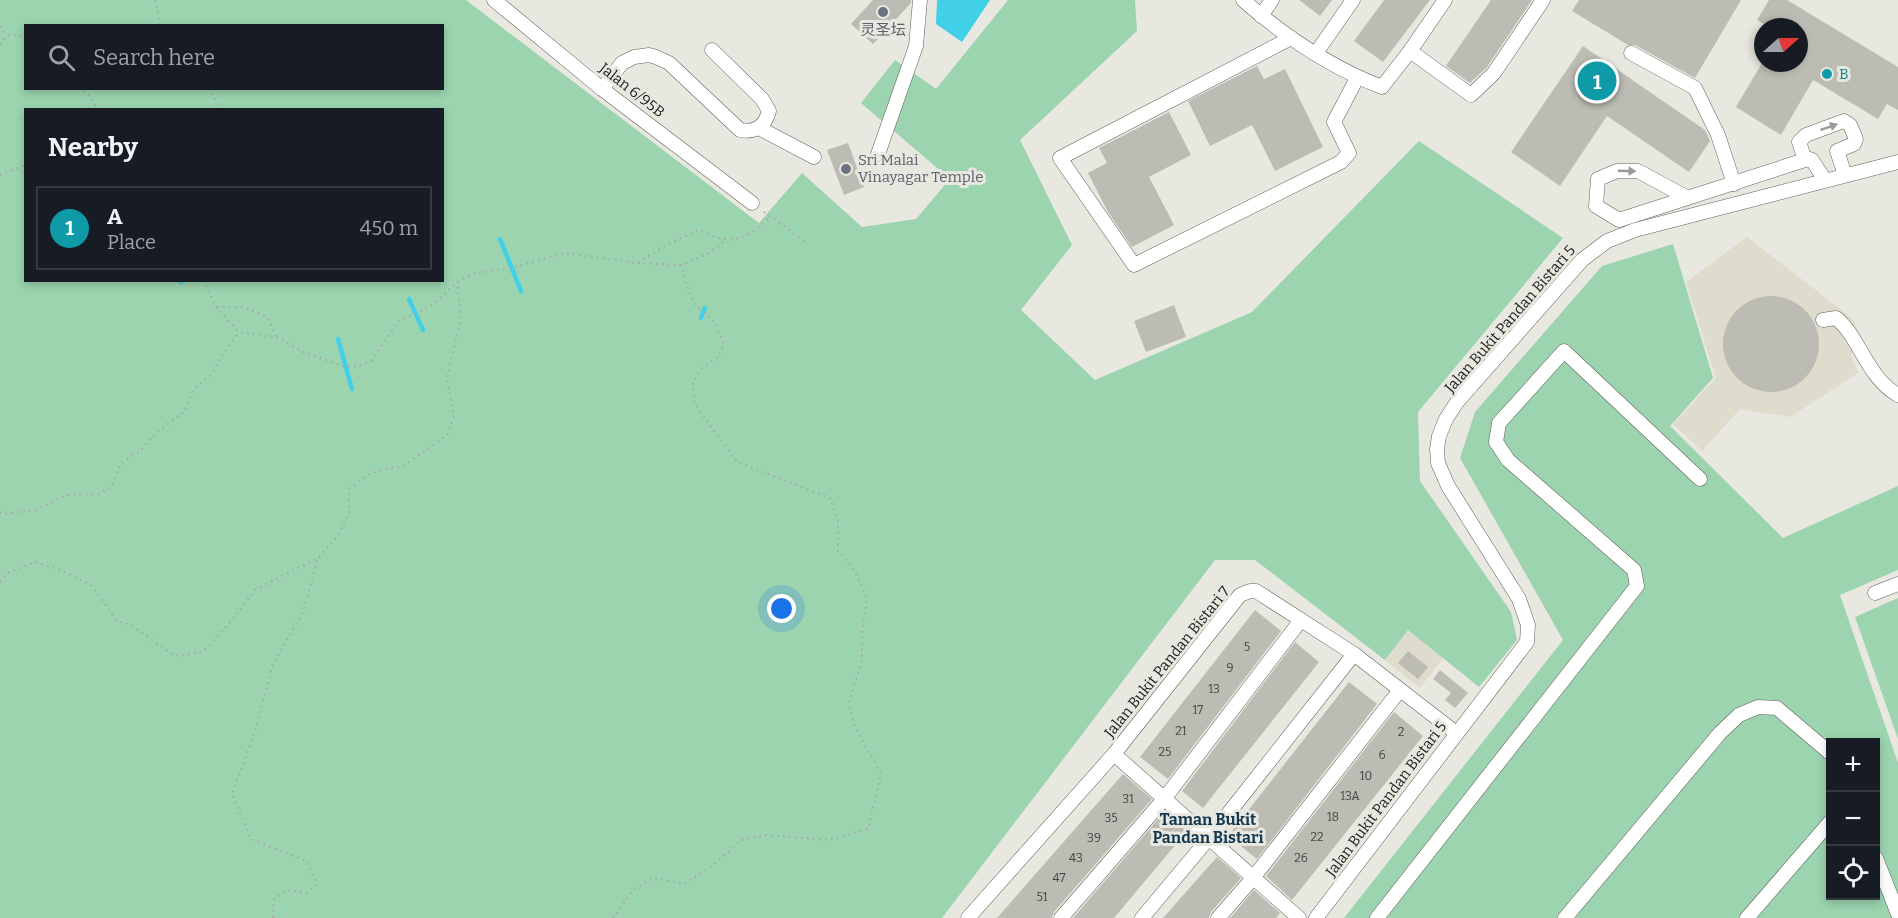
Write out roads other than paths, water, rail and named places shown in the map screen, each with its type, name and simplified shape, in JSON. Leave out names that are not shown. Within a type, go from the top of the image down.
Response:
[{"type":"street","name":"Jalan 6/95B","points":[[494,0],[602,89],[752,203]]},
{"type":"street","points":[[878,154],[916,46],[920,0]]},
{"type":"street","points":[[1243,0],[1291,38],[1357,78],[1382,87],[1445,0]]},
{"type":"street","points":[[1261,16],[1272,0]]},
{"type":"street","points":[[1316,53],[1353,0]]},
{"type":"street","points":[[1410,51],[1472,95],[1494,73],[1543,0]]},
{"type":"street","points":[[1291,38],[1060,158],[1134,265],[1341,162],[1349,153],[1334,122],[1357,78]]},
{"type":"street","points":[[602,89],[622,63],[634,57],[649,55],[669,63],[740,130],[748,132],[759,128],[766,123],[769,111],[762,99],[712,50]]},
{"type":"street","points":[[1631,53],[1695,87],[1718,135],[1734,184]]},
{"type":"street","points":[[1688,198],[1638,171],[1617,171],[1598,179],[1596,206],[1619,220],[1734,184],[1810,159],[1838,151],[1856,142],[1848,122],[1844,121],[1802,137],[1799,142],[1804,156],[1810,159],[1825,180]]},
{"type":"street","points":[[759,128],[814,157]]},
{"type":"street","points":[[1838,151],[1845,175]]},
{"type":"street","name":"Jalan Bukit Pandan Bistari 5","points":[[1316,918],[1527,642],[1526,616],[1519,598],[1448,486],[1438,463],[1439,436],[1446,419],[1458,402],[1582,260],[1607,241],[1635,230],[1898,162]]},
{"type":"street","points":[[1823,320],[1836,318],[1845,325],[1874,373],[1898,395]]},
{"type":"street","points":[[1377,918],[1637,586],[1634,570],[1508,460],[1496,442],[1499,423],[1564,351],[1700,479]]},
{"type":"street","points":[[1875,593],[1898,584]]},
{"type":"street","name":"Jalan Bukit Pandan Bistari 7","points":[[968,918],[1114,754],[1239,595],[1256,591],[1354,654],[1456,733]]},
{"type":"street","points":[[1061,918],[1164,799],[1301,620]]},
{"type":"street","points":[[1142,918],[1209,838],[1354,654]]},
{"type":"street","points":[[1218,918],[1253,878],[1400,690]]},
{"type":"street","points":[[1565,918],[1720,733],[1739,715],[1758,707],[1777,708],[1826,750]]},
{"type":"street","points":[[1114,754],[1299,918]]},
{"type":"street","points":[[1747,918],[1826,827]]},
{"type":"street","points":[[1880,870],[1898,914]]},
{"type":"water","points":[[937,0],[990,0],[962,42],[936,24]]},
{"type":"waterway","points":[[500,239],[521,291]]},
{"type":"waterway","points":[[409,299],[423,330]]},
{"type":"waterway","points":[[701,318],[705,308]]},
{"type":"waterway","points":[[338,339],[352,389]]},
{"type":"place","name":"灵圣坛","points":[[883,12]]},
{"type":"place","name":"B","points":[[1827,74]]},
{"type":"place","name":"A","points":[[1597,81]]},
{"type":"place","name":"Sri Malai Vinayagar Temple","points":[[846,169]]},
{"type":"district","name":"Taman Bukit Pandan Bistari","points":[[1208,828]]}]
